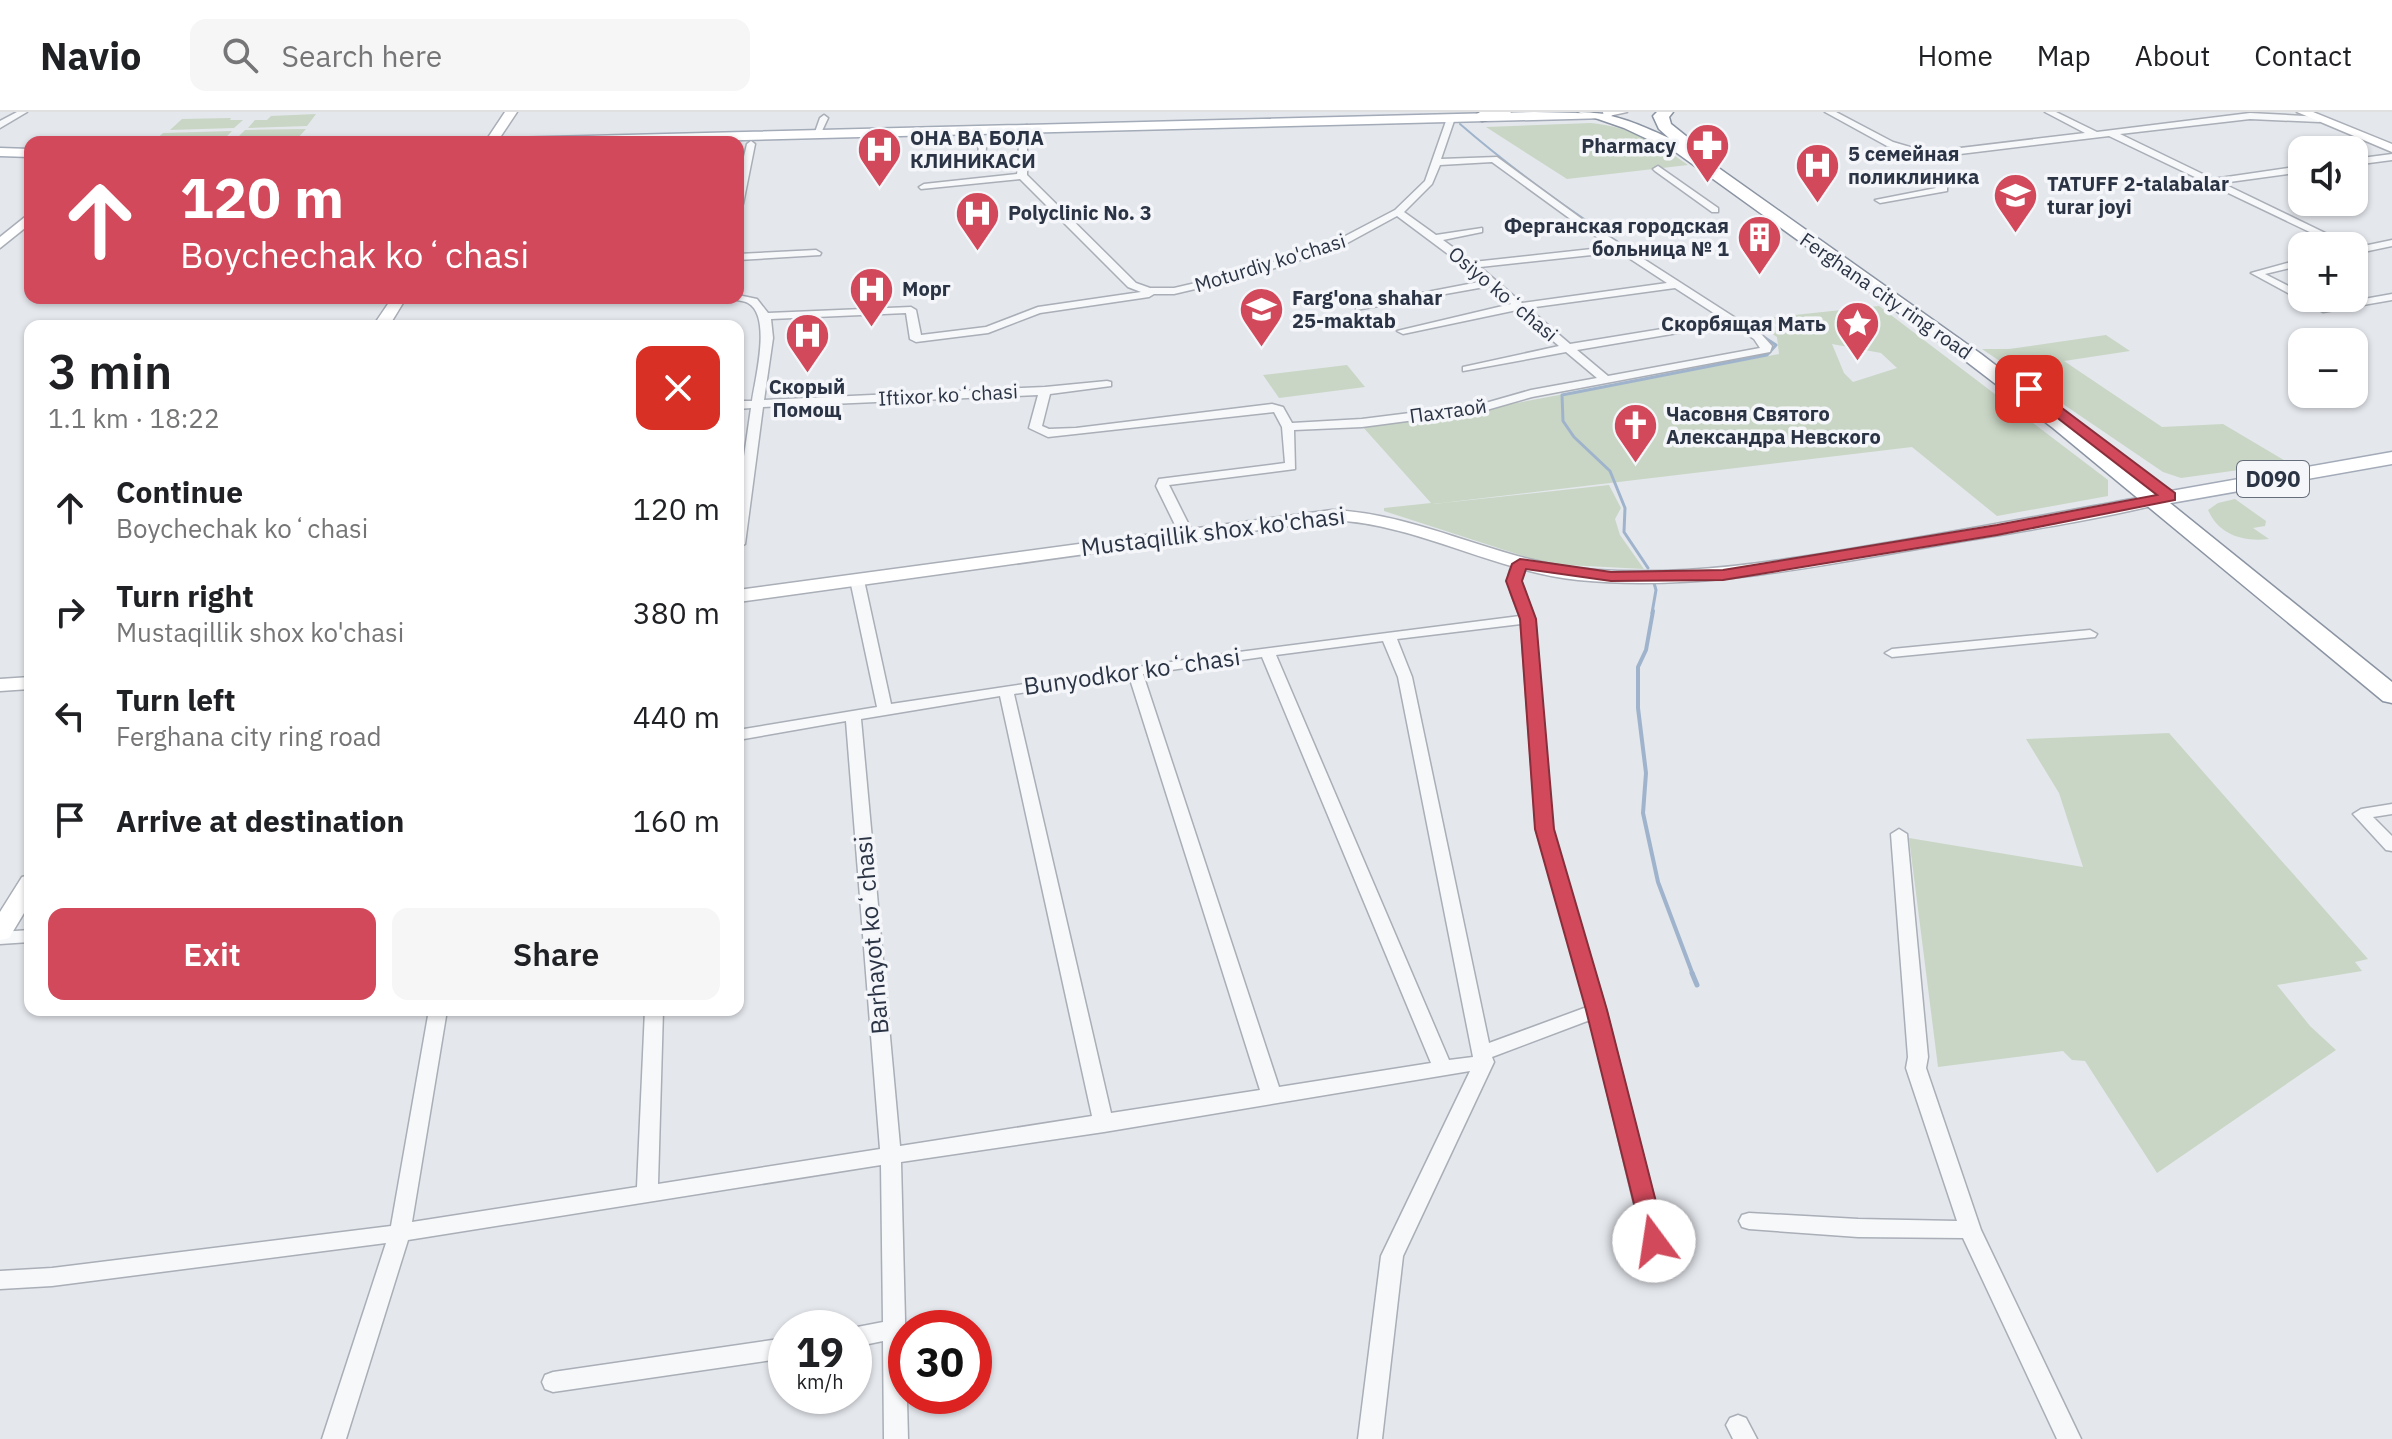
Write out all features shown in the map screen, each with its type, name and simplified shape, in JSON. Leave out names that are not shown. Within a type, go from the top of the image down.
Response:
[{"type":"highway","points":[[1482,116],[1504,112]]},
{"type":"highway","points":[[1666,112],[1661,116],[1664,126],[1692,149]]},
{"type":"highway","name":"Ferghana city ring road","points":[[1602,113],[1663,133],[1692,149],[1985,357],[2392,677]]},
{"type":"highway","name":"Ferghana city ring road","points":[[1602,113],[1683,150],[1974,358],[2162,498],[2392,695]]},
{"type":"main road","points":[[495,136],[511,112]]},
{"type":"main road","points":[[2303,112],[2392,148]]},
{"type":"main road","points":[[744,139],[1602,113]]},
{"type":"main road","points":[[714,136],[1450,121],[1602,113]]},
{"type":"main road","points":[[0,154],[24,155]]},
{"type":"main road","points":[[0,244],[24,222]]},
{"type":"main road","name":"Mustaqillik shox ko'chasi","points":[[744,595],[1332,515],[1364,515],[1520,564],[1602,576],[1685,578],[1723,575],[1997,530],[2392,458]]},
{"type":"main road","points":[[0,685],[24,683]]},
{"type":"main road","points":[[0,932],[24,893]]},
{"type":"street","points":[[0,125],[23,112]]},
{"type":"street","points":[[1829,112],[1890,144],[1927,155],[2250,116],[2319,119]]},
{"type":"street","points":[[2049,112],[2096,135]]},
{"type":"street","points":[[817,133],[824,118]]},
{"type":"street","name":"Moturdiy ko'chasi","points":[[1022,170],[1132,285],[1162,292],[1246,274],[1336,245],[1398,212],[1429,182],[1450,121]]},
{"type":"street","points":[[1022,170],[1024,130]]},
{"type":"street","points":[[2110,134],[2316,232]]},
{"type":"street","points":[[744,176],[751,144]]},
{"type":"street","points":[[982,147],[980,165],[1022,170]]},
{"type":"street","points":[[2368,160],[2392,157]]},
{"type":"street","points":[[1438,162],[1493,159],[1583,224],[1732,321]]},
{"type":"street","points":[[1658,169],[1715,210]]},
{"type":"street","points":[[924,187],[1022,170]]},
{"type":"street","points":[[2208,182],[2288,171]]},
{"type":"street","points":[[1880,200],[1944,189],[1936,183]]},
{"type":"street","name":"Osiyo koʻchasi","points":[[1398,212],[1471,265],[1607,381]]},
{"type":"street","points":[[1435,238],[1479,230]]},
{"type":"street","points":[[2368,247],[2392,243]]},
{"type":"street","points":[[1471,265],[1601,251]]},
{"type":"street","points":[[744,257],[816,253]]},
{"type":"street","points":[[2288,265],[2256,273],[2288,290]]},
{"type":"street","points":[[1360,308],[1491,283]]},
{"type":"street","points":[[1403,331],[1519,307],[1676,285]]},
{"type":"street","points":[[765,316],[911,310],[916,339],[988,330],[1038,310],[1162,292]]},
{"type":"street","points":[[2368,301],[2392,297]]},
{"type":"street","points":[[744,299],[753,301],[765,316],[767,338],[744,502]]},
{"type":"street","points":[[1467,369],[1567,348],[1732,321]]},
{"type":"street","name":"Пахтаой","points":[[1288,427],[1362,423],[1483,407],[1531,394],[1766,350],[1758,337],[1732,321]]},
{"type":"street","points":[[1045,391],[1107,384]]},
{"type":"street","name":"Iftixor koʻchasi","points":[[744,405],[1045,391],[1035,428],[1048,433],[1276,407],[1288,427]]},
{"type":"street","points":[[1186,533],[1163,482],[1291,466],[1288,427]]},
{"type":"street","points":[[1520,564],[1514,581],[1528,619],[1544,829],[1597,1010],[1654,1241]]},
{"type":"street","points":[[857,580],[885,710]]},
{"type":"street","name":"Bunyodkor koʻchasi","points":[[744,734],[1135,672],[1528,619]]},
{"type":"street","points":[[1892,653],[2090,634]]},
{"type":"street","points":[[1370,1439],[1392,1256],[1483,1057],[1405,677],[1388,636]]},
{"type":"street","points":[[1268,653],[1443,1069]]},
{"type":"street","points":[[1135,672],[1272,1097]]},
{"type":"street","points":[[1006,691],[1104,1124]]},
{"type":"street","name":"Barhayot koʻchasi","points":[[853,715],[891,1156],[894,1310]]},
{"type":"street","points":[[2392,809],[2361,814],[2392,846]]},
{"type":"street","points":[[1899,834],[1918,1057],[1916,1068],[1970,1230],[2069,1439]]},
{"type":"street","points":[[0,938],[24,936]]},
{"type":"street","points":[[0,1280],[68,1275],[400,1233],[1443,1069],[1483,1057],[1597,1010]]},
{"type":"street","points":[[334,1439],[400,1233],[437,1016]]},
{"type":"street","points":[[647,1195],[654,1016]]},
{"type":"street","points":[[1749,1221],[1858,1228],[1970,1230]]},
{"type":"street","points":[[553,1382],[768,1351]]},
{"type":"street","name":"Barhayot koʻchasi","points":[[896,1414],[896,1439]]},
{"type":"green space","points":[[316,114],[307,126],[248,128],[255,120],[267,120],[271,116]]},
{"type":"green space","points":[[182,119],[243,120],[234,128],[170,130]]},
{"type":"green space","points":[[1591,123],[1642,136],[1688,165],[1567,179],[1486,127]]},
{"type":"green space","points":[[306,129],[300,136],[239,136],[245,130]]},
{"type":"green space","points":[[232,131],[227,136],[160,136],[163,133]]},
{"type":"green space","points":[[1879,306],[2108,480],[2108,496],[1997,516],[1912,447],[1433,504],[1609,485],[1621,508],[1615,519],[1620,535],[1644,569],[1548,564],[1384,511],[1384,508],[1431,503],[1362,426],[1447,416],[1779,354],[1777,337],[1749,318],[1763,319],[1792,336],[1766,318]],"holes":[[[1832,344],[1881,353],[1897,368],[1853,382],[1844,373]]]},
{"type":"green space","points":[[2106,335],[2130,351],[2064,361],[2162,427],[2223,424],[2289,463],[2181,478],[2163,472],[1982,349],[2009,349]]},
{"type":"green space","points":[[1347,365],[1365,387],[1279,398],[1263,375]]},
{"type":"green space","points":[[2235,499],[2266,521],[2265,526],[2253,528],[2269,539],[2241,538],[2225,531],[2213,519],[2208,510],[2218,503]]},
{"type":"green space","points":[[2169,733],[2368,959],[2355,962],[2362,971],[2277,985],[2310,1026],[2336,1050],[2157,1173],[2085,1061],[2072,1060],[2063,1051],[1938,1067],[1909,838],[2083,867],[2059,793],[2026,739]]},
{"type":"waterway","points":[[1460,124],[1530,181],[1756,332]]},
{"type":"waterway","points":[[1648,568],[1624,532],[1625,508],[1610,471],[1574,437],[1563,421],[1562,395],[1767,355],[1776,345],[1753,330]]},
{"type":"waterway","points":[[1652,613],[1656,590],[1654,583]]},
{"type":"waterway","points":[[1653,611],[1646,650],[1638,667],[1638,708],[1646,773],[1643,813],[1658,882],[1693,975]]},
{"type":"waterway","points":[[1692,973],[1697,985]]},
{"type":"place","name":"Pharmacy","points":[[1707,185]]},
{"type":"place","name":"ОНА ВА БОЛА КЛИНИКАСИ","points":[[879,188]]},
{"type":"place","name":"5 семейная поликлиника","points":[[1817,204]]},
{"type":"place","name":"TATUFF 2-talabalar turar joyi","points":[[2016,234]]},
{"type":"place","name":"Polyclinic No. 3","points":[[977,252]]},
{"type":"place","name":"Ферганская городская больница № 1","points":[[1760,277]]},
{"type":"place","name":"Морг","points":[[871,328]]},
{"type":"place","name":"Farg'ona shahar 25-maktab","points":[[1261,348]]},
{"type":"place","name":"Скорбящая Мать","points":[[1857,363]]},
{"type":"place","name":"Скорый Помощ","points":[[807,374]]},
{"type":"place","name":"Часовня Святого Александра Невского","points":[[1635,464]]},
{"type":"route","points":[[1654,1241],[1597,1010],[1544,829],[1528,619],[1514,581],[1520,564],[1611,577],[1723,575],[1997,530],[2169,497],[2029,389]]}]
